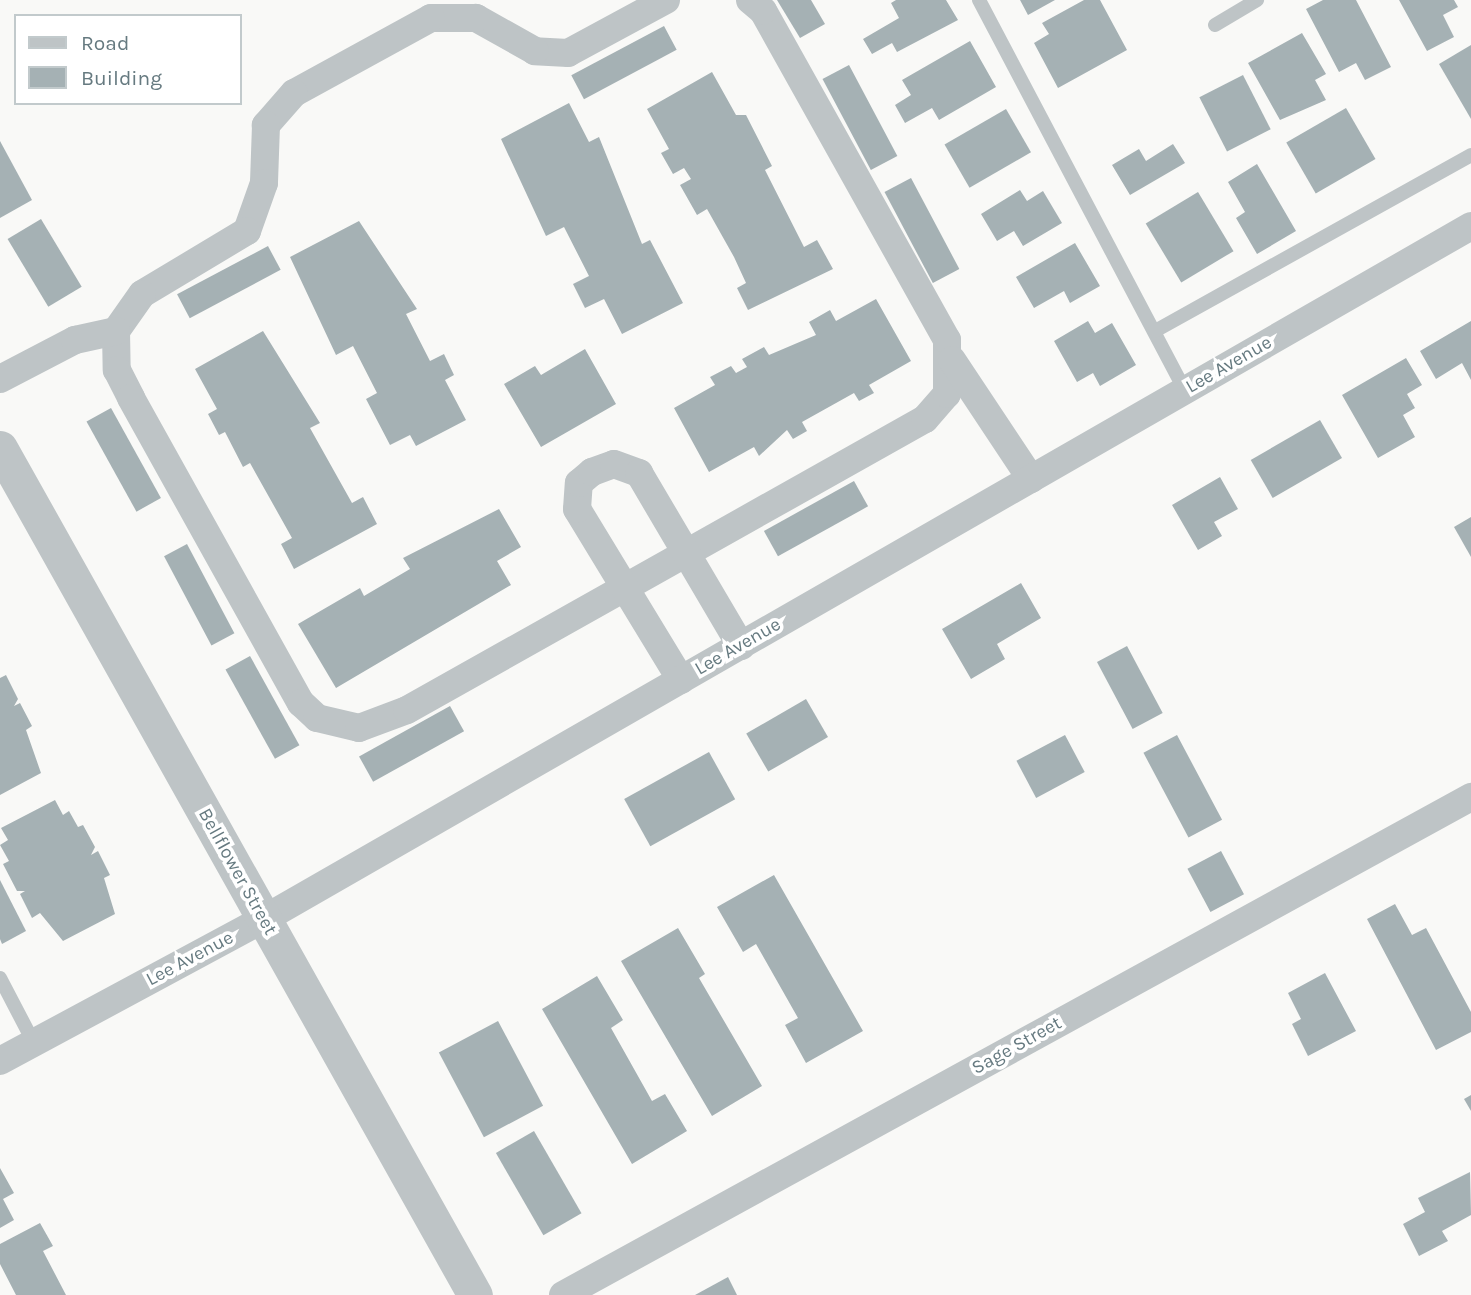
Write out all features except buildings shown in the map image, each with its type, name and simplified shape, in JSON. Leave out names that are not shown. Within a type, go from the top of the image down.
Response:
[{"type":"street","points":[[666,0],[568,53],[536,51],[476,18],[431,18],[294,93],[266,125],[264,183],[247,231],[142,294],[116,331],[117,370],[301,703],[317,718],[359,728],[381,722],[925,419],[947,394],[951,360]]},
{"type":"street","points":[[750,0],[762,11],[892,242],[951,360],[1031,479]]},
{"type":"street","name":"Lee Avenue","points":[[0,1062],[264,919],[1471,226]]},
{"type":"street","points":[[0,379],[75,340],[116,331]]},
{"type":"street","name":"Bellflower Street","points":[[0,448],[475,1295]]},
{"type":"street","points":[[681,680],[577,509],[579,483],[592,472],[614,464],[639,473],[741,646]]},
{"type":"street","name":"Sage Street","points":[[563,1295],[1471,797]]},
{"type":"lane","points":[[979,0],[1185,390]]},
{"type":"lane","points":[[1215,25],[1257,0]]},
{"type":"lane","points":[[1155,331],[1471,156]]},
{"type":"lane","points":[[0,978],[34,1043]]}]
